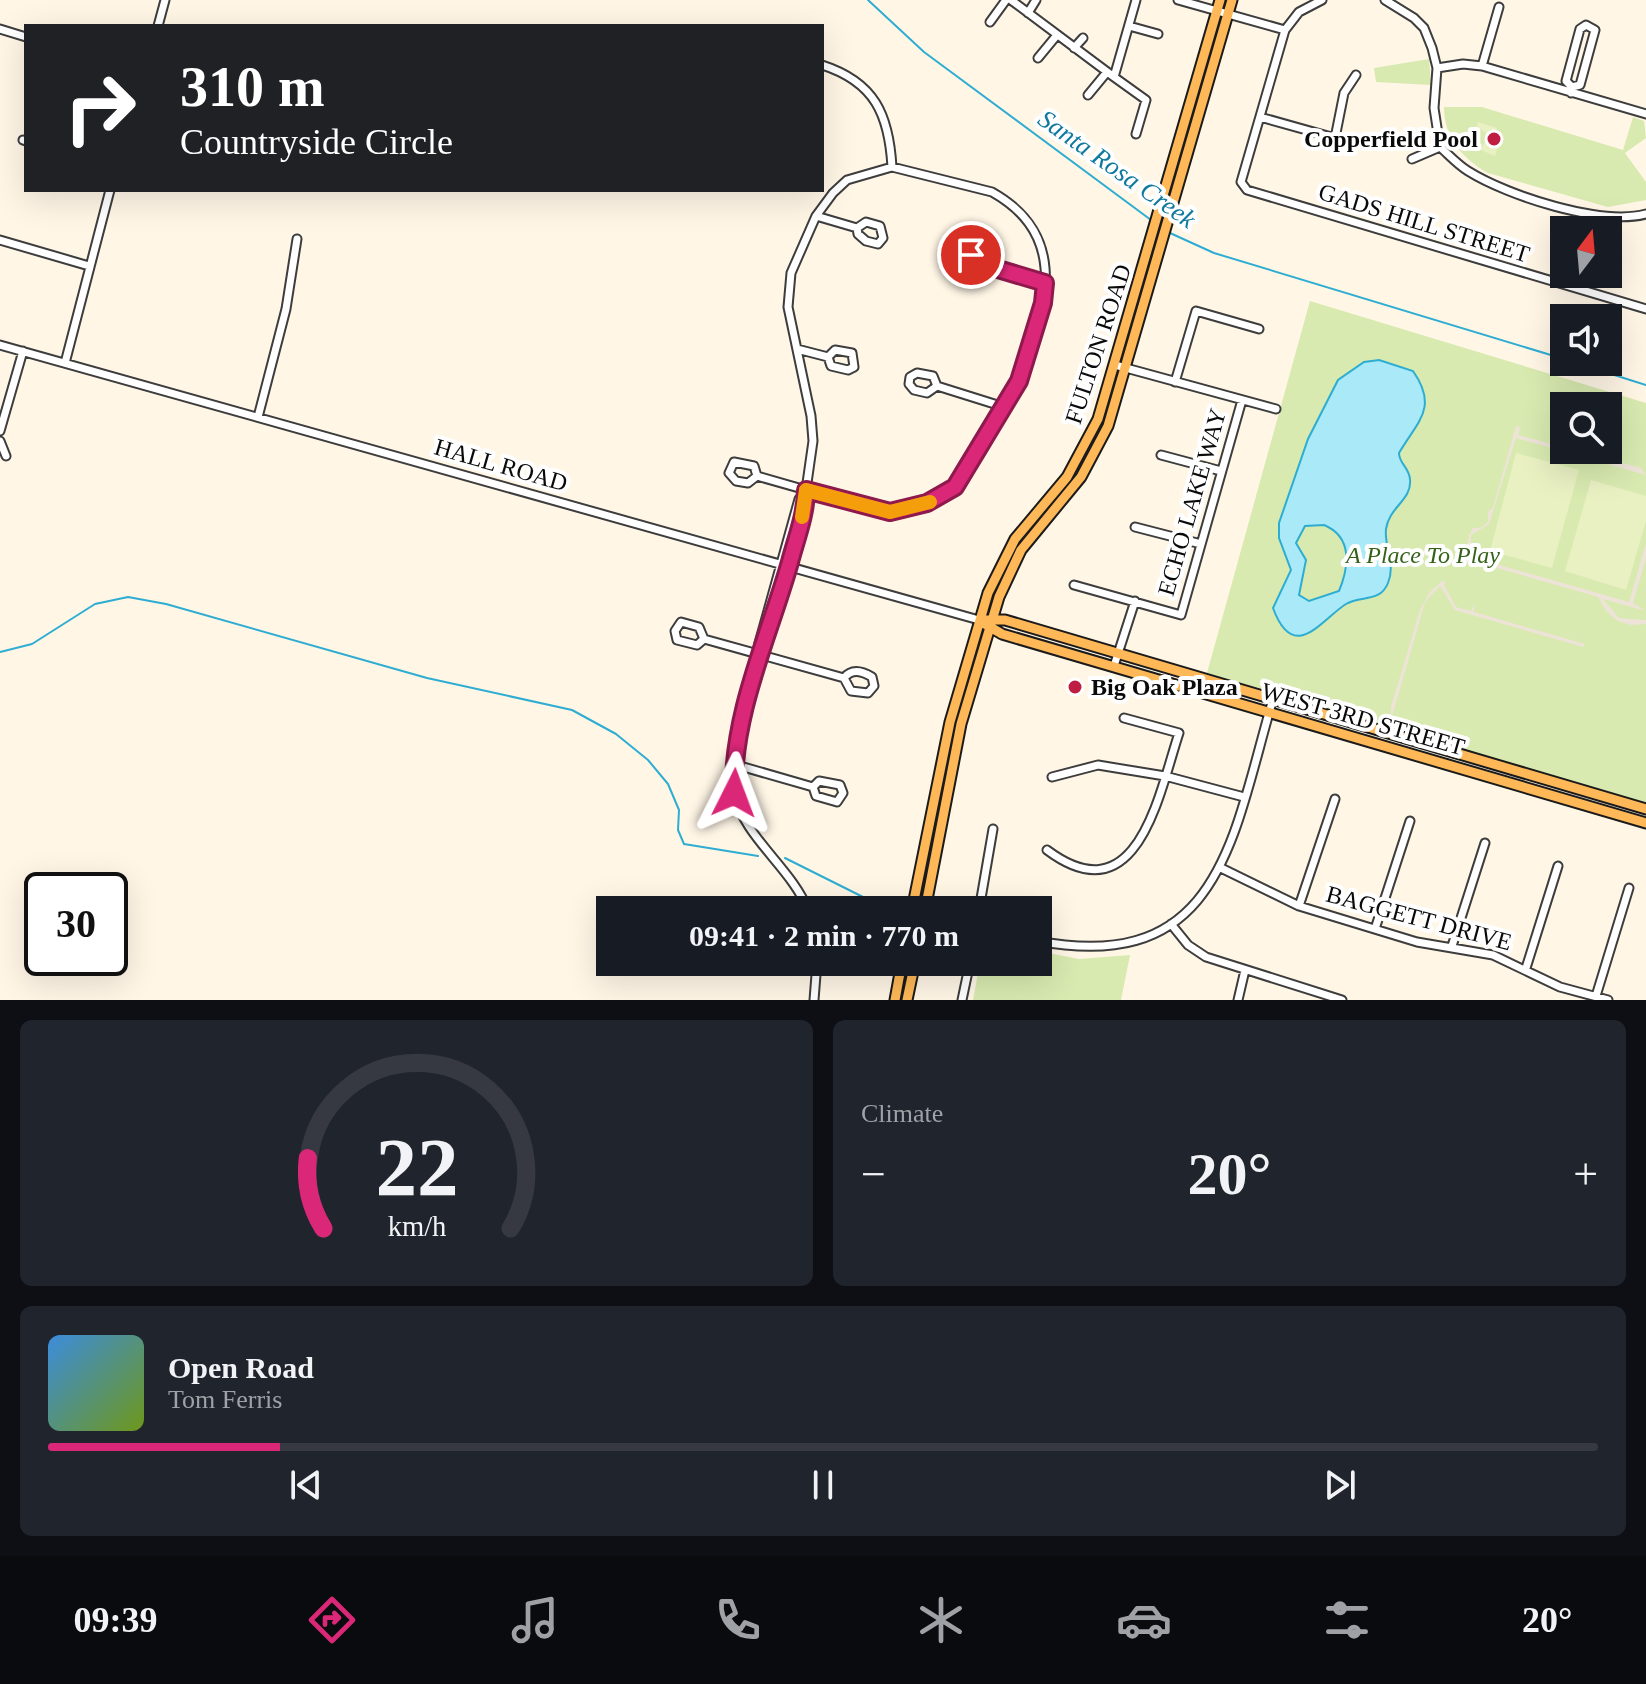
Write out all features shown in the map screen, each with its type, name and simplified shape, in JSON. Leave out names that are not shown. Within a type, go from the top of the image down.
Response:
[{"type":"main road","name":"FULTON ROAD","points":[[928,896],[958,738],[990,624],[1021,550],[1073,488],[1096,453],[1126,368],[1156,244],[1163,200],[1220,0]]},
{"type":"main road","name":"FULTON ROAD","points":[[915,896],[946,736],[979,620],[1008,549],[1067,477],[1088,442],[1156,244],[1172,209],[1232,0]]},
{"type":"main road","name":"WEST 3RD STREET","points":[[979,620],[1002,634],[1646,823]]},
{"type":"main road","name":"WEST 3RD STREET","points":[[990,624],[1005,620],[1646,809]]},
{"type":"main road","points":[[895,1000],[899,976]]},
{"type":"main road","points":[[907,1000],[912,976]]},
{"type":"street","points":[[159,24],[165,0]]},
{"type":"street","points":[[990,22],[1008,0],[1146,100],[1136,134]]},
{"type":"street","points":[[1028,13],[1036,0]]},
{"type":"street","points":[[1088,95],[1110,74],[1136,0]]},
{"type":"street","points":[[1178,0],[1285,30]]},
{"type":"street","points":[[1298,0],[1299,12]]},
{"type":"street","points":[[1322,0],[1299,12],[1285,30],[1260,117],[1335,138],[1344,93],[1356,75]]},
{"type":"street","points":[[1389,1],[1407,11],[1424,28],[1437,68],[1434,108],[1440,147],[1468,171],[1512,191],[1612,219],[1646,214]]},
{"type":"street","points":[[1482,66],[1499,7]]},
{"type":"street","points":[[1586,25],[1595,30],[1580,85],[1572,90],[1566,81],[1580,29],[1586,25]]},
{"type":"street","points":[[1129,26],[1158,34]]},
{"type":"street","points":[[0,29],[24,36]]},
{"type":"street","points":[[1038,58],[1057,35]]},
{"type":"street","points":[[1074,48],[1083,38]]},
{"type":"street","points":[[1437,68],[1463,64],[1482,66],[1646,114]]},
{"type":"street","points":[[824,66],[859,84],[879,106],[890,133],[892,167]]},
{"type":"street","name":"GADS HILL STREET","points":[[1260,117],[1241,182],[1247,190],[1646,309]]},
{"type":"street","points":[[1412,159],[1440,147]]},
{"type":"street","points":[[757,476],[806,490],[890,512],[927,503],[962,478],[1004,407],[1028,353],[1043,303],[1044,258],[1037,234],[1018,209],[992,192],[892,167],[847,180],[816,216],[799,250],[788,288],[788,307],[811,416],[813,441],[806,490],[806,503],[784,565],[733,764],[734,793],[749,825],[802,896]]},
{"type":"street","points":[[65,363],[109,192]]},
{"type":"street","points":[[816,216],[857,228]]},
{"type":"street","points":[[258,417],[286,309],[297,239]]},
{"type":"street","points":[[0,240],[89,266]]},
{"type":"street","points":[[971,261],[1045,283]]},
{"type":"street","points":[[1175,382],[1196,311],[1259,329]]},
{"type":"street","name":"HALL ROAD","points":[[0,345],[979,620]]},
{"type":"street","points":[[797,349],[828,357]]},
{"type":"street","points":[[0,431],[23,351]]},
{"type":"street","points":[[1115,365],[1276,409]]},
{"type":"street","points":[[937,386],[1004,407]]},
{"type":"street","name":"ECHO LAKE WAY","points":[[1135,601],[1181,615],[1242,400]]},
{"type":"street","points":[[0,441],[6,456]]},
{"type":"street","points":[[1161,455],[1221,471]]},
{"type":"street","points":[[1135,527],[1201,544]]},
{"type":"street","points":[[1074,585],[1135,601],[1114,666]]},
{"type":"street","points":[[704,639],[844,678]]},
{"type":"street","points":[[1052,943],[1082,948],[1111,947],[1139,940],[1171,924],[1198,902],[1221,868],[1273,699]]},
{"type":"street","points":[[1047,850],[1063,863],[1084,868],[1100,867],[1129,855],[1149,830],[1179,733],[1124,718]]},
{"type":"street","points":[[733,764],[813,787]]},
{"type":"street","points":[[1052,777],[1098,765],[1165,776],[1244,797]]},
{"type":"street","points":[[1299,906],[1335,799]]},
{"type":"street","points":[[1375,929],[1410,821]]},
{"type":"street","points":[[981,896],[993,829]]},
{"type":"street","points":[[1452,946],[1485,843]]},
{"type":"street","points":[[1526,968],[1558,866]]},
{"type":"street","name":"BAGGETT DRIVE","points":[[1221,868],[1299,906],[1417,942],[1493,955],[1526,968],[1560,987],[1608,1000]]},
{"type":"street","points":[[1596,996],[1629,888]]},
{"type":"street","points":[[1171,924],[1199,953],[1322,997],[1342,1000]]},
{"type":"street","points":[[1238,1000],[1245,970]]},
{"type":"street","points":[[814,1000],[816,976]]},
{"type":"street","points":[[962,1000],[967,976]]},
{"type":"green space","points":[[1429,59],[1431,85],[1376,82],[1374,68]]},
{"type":"green space","points":[[1444,107],[1482,107],[1623,150],[1633,117],[1644,121],[1646,138],[1625,153],[1646,182],[1646,200],[1608,207],[1488,173],[1470,161],[1456,146],[1447,128]]},
{"type":"green space","name":"Copperfield Pool","points":[[1478,122],[1497,128],[1495,133],[1501,135],[1495,156],[1481,150],[1488,135],[1477,126]]},
{"type":"green space","name":"A Place To Play","points":[[1310,301],[1610,392],[1550,392],[1550,464],[1622,464],[1622,396],[1646,403],[1646,803],[1207,673]]},
{"type":"green space","points":[[1516,453],[1579,470],[1552,568],[1490,551]]},
{"type":"green space","points":[[1591,480],[1646,496],[1646,521],[1626,590],[1565,571]]},
{"type":"green space","points":[[1052,954],[1079,959],[1130,955],[1121,1000],[973,1000],[977,976],[1052,976]]},
{"type":"shaded area","points":[[1516,426],[1520,427],[1518,435],[1550,444],[1550,448],[1516,438],[1489,524],[1471,535],[1471,557],[1629,602],[1646,543],[1646,558],[1633,603],[1646,611],[1603,599],[1619,618],[1646,620],[1646,624],[1631,625],[1618,621],[1606,611],[1598,597],[1487,565],[1485,572],[1485,564],[1470,560],[1465,565],[1469,535],[1473,528],[1480,528],[1488,522],[1488,512],[1493,507]]},
{"type":"shaded area","points":[[1622,463],[1641,468],[1646,475],[1607,464]]},
{"type":"shaded area","points":[[1442,581],[1446,582],[1444,585],[1456,607],[1471,611],[1474,604],[1474,612],[1585,644],[1583,647],[1455,610],[1440,586],[1425,602],[1391,720],[1391,707],[1420,610],[1429,593]]},
{"type":"water","points":[[1379,360],[1413,371],[1424,395],[1422,414],[1399,453],[1410,476],[1410,487],[1391,515],[1386,529],[1390,576],[1385,589],[1375,596],[1346,604],[1308,633],[1299,636],[1290,634],[1281,625],[1273,608],[1291,570],[1279,538],[1279,523],[1308,439],[1338,380],[1364,362]],"holes":[[[1324,525],[1340,537],[1346,554],[1339,591],[1309,601],[1299,595],[1306,560],[1296,543],[1305,526]]]},
{"type":"waterway","name":"Santa Rosa Creek","points":[[868,0],[924,52],[1151,220]]},
{"type":"waterway","name":"Santa Rosa Creek","points":[[1170,233],[1214,253],[1550,355]]},
{"type":"waterway","name":"Santa Rosa Creek","points":[[1617,376],[1646,385]]},
{"type":"waterway","points":[[0,652],[32,644],[95,604],[128,597],[166,604],[427,678],[572,710],[616,734],[648,760],[668,784],[679,810],[678,830],[684,844],[758,856]]},
{"type":"waterway","points":[[785,858],[861,896]]},
{"type":"slow traffic","points":[[802,517],[806,490],[890,512],[930,502]]},
{"type":"place","name":"Copperfield Pool","points":[[1494,139]]},
{"type":"place","name":"Big Oak Plaza","points":[[1075,687]]},
{"type":"route","points":[[734,793],[733,764],[760,654],[766,645],[806,503],[806,490],[890,512],[941,497],[962,478],[1019,381],[1043,303],[1045,283],[971,261],[971,255]]}]
